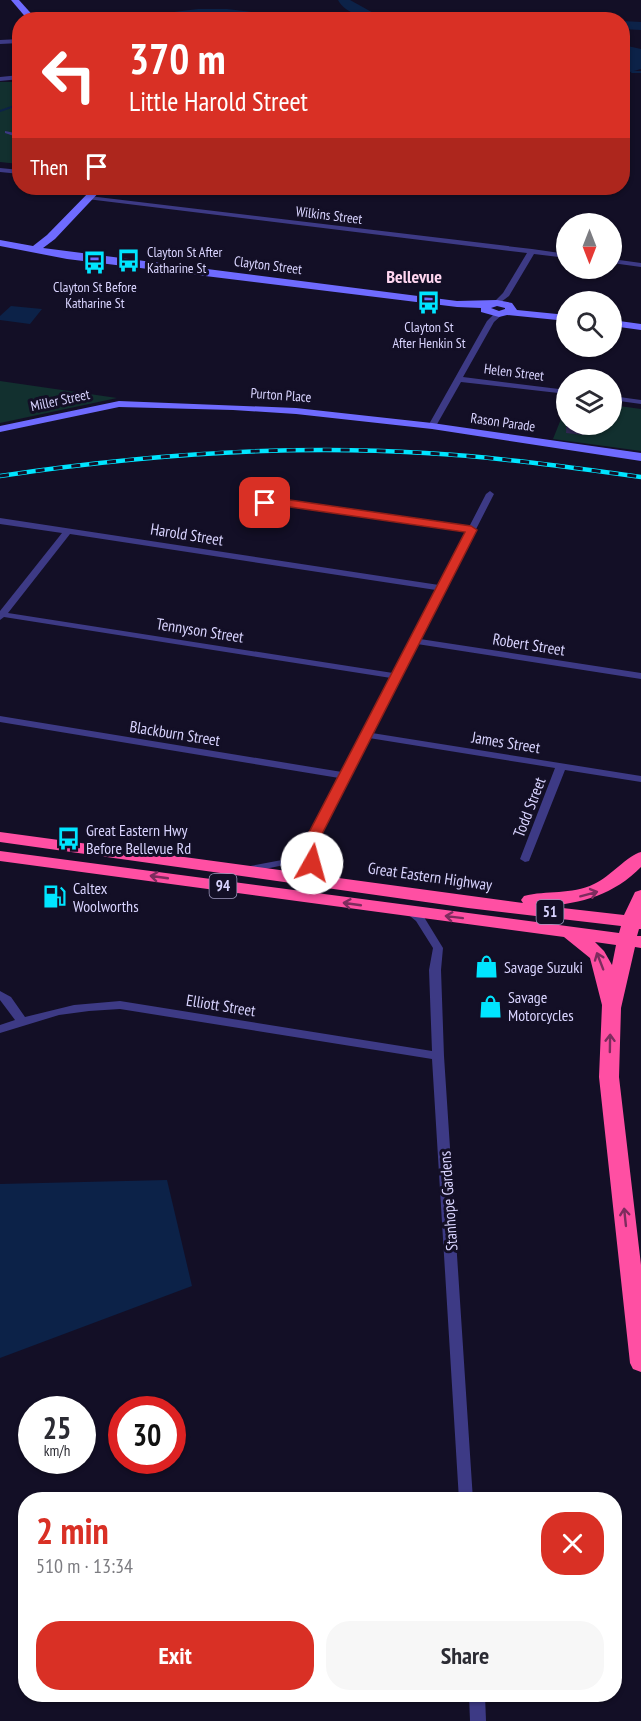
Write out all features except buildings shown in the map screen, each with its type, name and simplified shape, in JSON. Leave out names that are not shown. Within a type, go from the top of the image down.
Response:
[{"type":"highway","name":"Great Eastern Highway","points":[[0,837],[242,870],[315,872],[635,932]]},
{"type":"highway","name":"94","points":[[0,856],[563,932],[635,932]]},
{"type":"highway","name":"94","points":[[468,902],[498,898],[555,900],[592,893],[610,886],[641,857]]},
{"type":"highway","points":[[611,1008],[635,932],[641,896]]},
{"type":"highway","points":[[563,932],[584,942],[599,954],[611,1008],[609,1077],[641,1363]]},
{"type":"main road","points":[[15,0],[26,12]]},
{"type":"main road","points":[[37,250],[52,239],[51,237],[92,195]]},
{"type":"main road","name":"Clayton Street","points":[[0,243],[75,256],[556,317]]},
{"type":"main road","points":[[622,325],[641,327]]},
{"type":"main road","name":"Purton Place","points":[[128,404],[296,411],[432,426]]},
{"type":"main road","name":"Miller Street","points":[[0,429],[89,409],[128,404]]},
{"type":"main road","name":"Rason Parade","points":[[432,426],[641,457]]},
{"type":"street","points":[[7,132],[12,134]]},
{"type":"street","name":"Wilkins Street","points":[[89,198],[556,254]]},
{"type":"street","points":[[432,426],[531,251]]},
{"type":"street","points":[[622,262],[641,265]]},
{"type":"street","name":"Helen Street","points":[[458,379],[556,391]]},
{"type":"street","points":[[622,399],[641,402]]},
{"type":"street","points":[[242,870],[285,862],[310,844],[490,494]]},
{"type":"street","points":[[265,503],[283,503],[471,530]]},
{"type":"street","name":"Harold Street","points":[[0,521],[441,588]]},
{"type":"street","points":[[1,615],[68,531]]},
{"type":"street","name":"Tennyson Street","points":[[1,615],[396,676]]},
{"type":"street","name":"Robert Street","points":[[413,641],[641,676]]},
{"type":"street","name":"Blackburn Street","points":[[0,719],[345,776]]},
{"type":"street","name":"James Street","points":[[366,735],[641,779]]},
{"type":"street","name":"Todd Street","points":[[525,859],[561,766]]},
{"type":"street","points":[[310,844],[315,872]]},
{"type":"street","name":"Stanhope Gardens","points":[[410,912],[420,919],[438,948],[435,970],[438,1056],[465,1492]]},
{"type":"street","points":[[0,995],[7,1000],[22,1021]]},
{"type":"street","name":"Elliott Street","points":[[0,1029],[58,1010],[120,1005],[438,1056]]},
{"type":"street","points":[[477,1702],[478,1721]]},
{"type":"green space","points":[[0,82],[12,82],[12,163],[0,162]]},
{"type":"green space","points":[[0,381],[117,398],[0,423]]},
{"type":"green space","points":[[622,406],[641,409],[641,451],[553,439],[556,432],[556,435],[622,435]]},
{"type":"water","points":[[227,9],[252,12],[174,12]]},
{"type":"water","points":[[630,47],[641,49],[641,69],[630,72]]},
{"type":"water","points":[[11,306],[42,309],[30,324],[0,320],[0,316]]},
{"type":"water","points":[[167,1180],[192,1286],[0,1358],[0,1184]]},
{"type":"waterway","points":[[344,0],[346,4],[363,12]]},
{"type":"waterway","points":[[630,25],[641,26]]},
{"type":"waterway","points":[[632,72],[641,72]]},
{"type":"waterway","points":[[0,111],[12,107]]},
{"type":"railway","points":[[0,476],[159,457],[318,450],[479,457],[641,477]]},
{"type":"place","name":"Clayton St After Katharine St","points":[[129,260]]},
{"type":"place","name":"Clayton St Before Katharine St","points":[[95,263]]},
{"type":"place","name":"Clayton St After Henkin St","points":[[429,303]]},
{"type":"place","name":"Great Eastern Hwy Before Bellevue Rd","points":[[68,839]]},
{"type":"place","name":"Caltex Woolworths","points":[[55,897]]},
{"type":"place","name":"Savage Suzuki","points":[[486,967]]},
{"type":"place","name":"Savage Motorcycles","points":[[490,1006]]},
{"type":"district","name":"Bellevue","points":[[414,277]]},
{"type":"route","points":[[265,503],[283,503],[471,530],[310,844],[312,863]]}]
